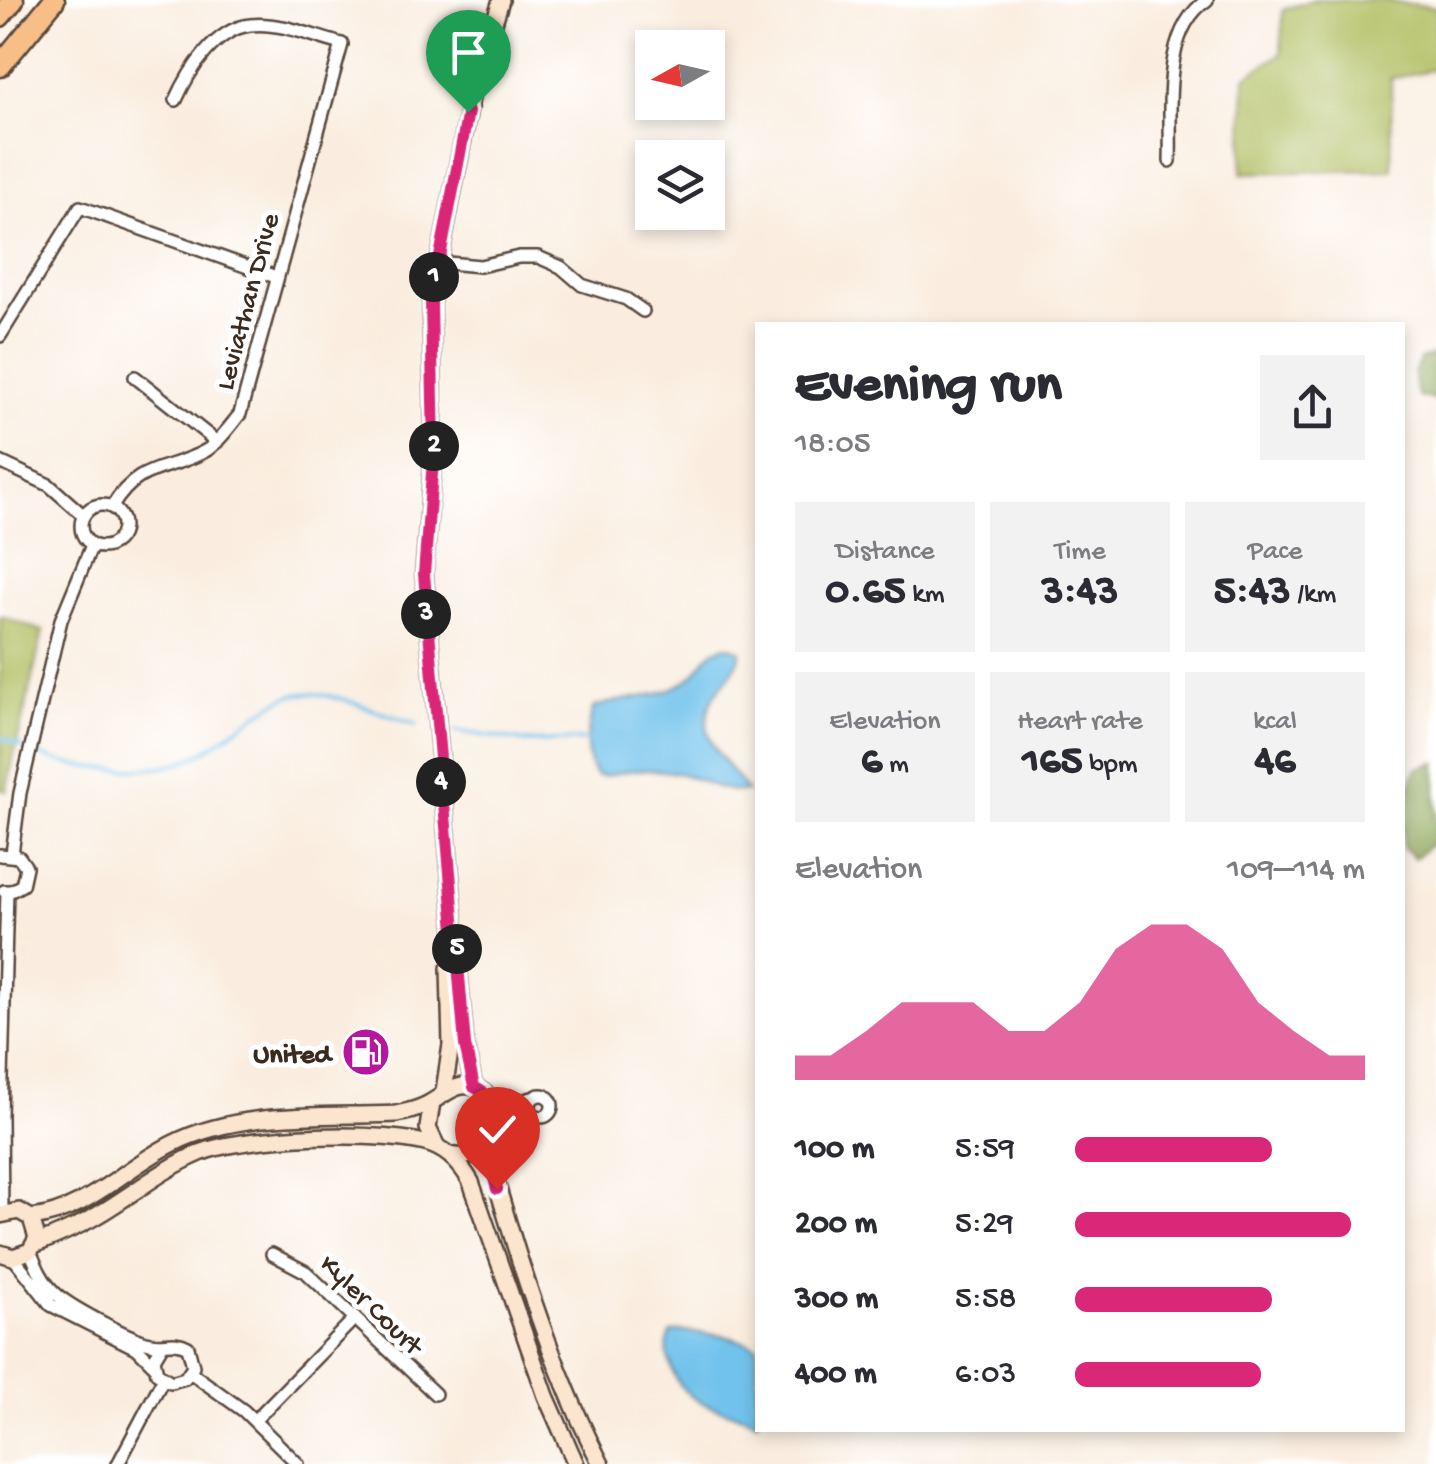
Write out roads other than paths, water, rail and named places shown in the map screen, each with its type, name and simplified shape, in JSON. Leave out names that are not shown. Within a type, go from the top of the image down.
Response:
[{"type":"highway","points":[[0,16],[13,0]]},
{"type":"highway","points":[[0,66],[54,0]]},
{"type":"main road","points":[[474,1087],[467,1064],[424,574],[434,448],[431,303],[472,92],[501,0]]},
{"type":"main road","points":[[452,904],[450,1044],[428,1128],[471,1182],[546,1396],[576,1464]]},
{"type":"main road","points":[[7,1255],[32,1248],[99,1215],[164,1171],[223,1146],[382,1136],[406,1138],[469,1157],[486,1149],[498,1130],[499,1119],[491,1099],[474,1087],[454,1087],[396,1114],[276,1119],[197,1133],[174,1142],[64,1211],[31,1218]]},
{"type":"main road","points":[[486,1149],[552,1348],[600,1464]]},
{"type":"main road","points":[[1,1214],[19,1211],[31,1218],[37,1230],[32,1248]]},
{"type":"street","points":[[1170,162],[1176,40],[1192,12],[1207,0]]},
{"type":"street","name":"Leviathan Drive","points":[[176,100],[201,57],[243,26],[265,25],[342,44],[240,414],[217,442]]},
{"type":"street","points":[[0,336],[80,207],[276,278]]},
{"type":"street","points":[[437,262],[480,266],[519,256],[547,260],[582,285],[626,299],[643,311]]},
{"type":"street","points":[[112,507],[120,493],[141,475],[204,451],[217,442],[135,377]]},
{"type":"street","points":[[0,462],[49,485],[83,514]]},
{"type":"street","points":[[98,504],[112,507],[121,516],[122,532],[111,545],[92,545],[81,531],[83,514],[98,504]]},
{"type":"street","points":[[1,1214],[4,890],[22,885],[26,874],[23,862],[6,855],[61,620],[92,545]]},
{"type":"street","points":[[491,1099],[512,1104],[552,1094],[550,1112],[514,1120],[498,1130]]},
{"type":"street","points":[[532,1098],[530,1108],[537,1116]]},
{"type":"street","points":[[7,1255],[51,1304],[138,1349],[164,1379],[178,1381],[190,1372],[194,1360],[188,1348],[176,1342],[144,1342],[61,1298],[48,1286],[32,1248]]},
{"type":"street","name":"Kyler Court","points":[[272,1254],[306,1272],[435,1394]]},
{"type":"street","points":[[255,1420],[355,1318]]},
{"type":"street","points":[[154,1364],[155,1353],[163,1344]]},
{"type":"street","points":[[190,1372],[255,1420],[298,1464]]},
{"type":"street","points":[[118,1464],[164,1379]]},
{"type":"water","points":[[728,646],[741,651],[740,656],[711,702],[707,729],[718,753],[747,791],[728,790],[662,771],[596,775],[587,751],[593,708],[676,686],[693,675],[714,651]]},
{"type":"water","points":[[671,1333],[725,1336],[755,1345],[755,1420],[705,1404],[684,1390],[667,1351]]},
{"type":"waterway","points":[[39,754],[96,768],[141,769],[182,762],[267,708],[304,693],[337,697],[417,724]]},
{"type":"waterway","points":[[456,731],[527,742],[587,740]]},
{"type":"waterway","points":[[0,737],[22,747]]},
{"type":"place","name":"United","points":[[366,1052]]}]
